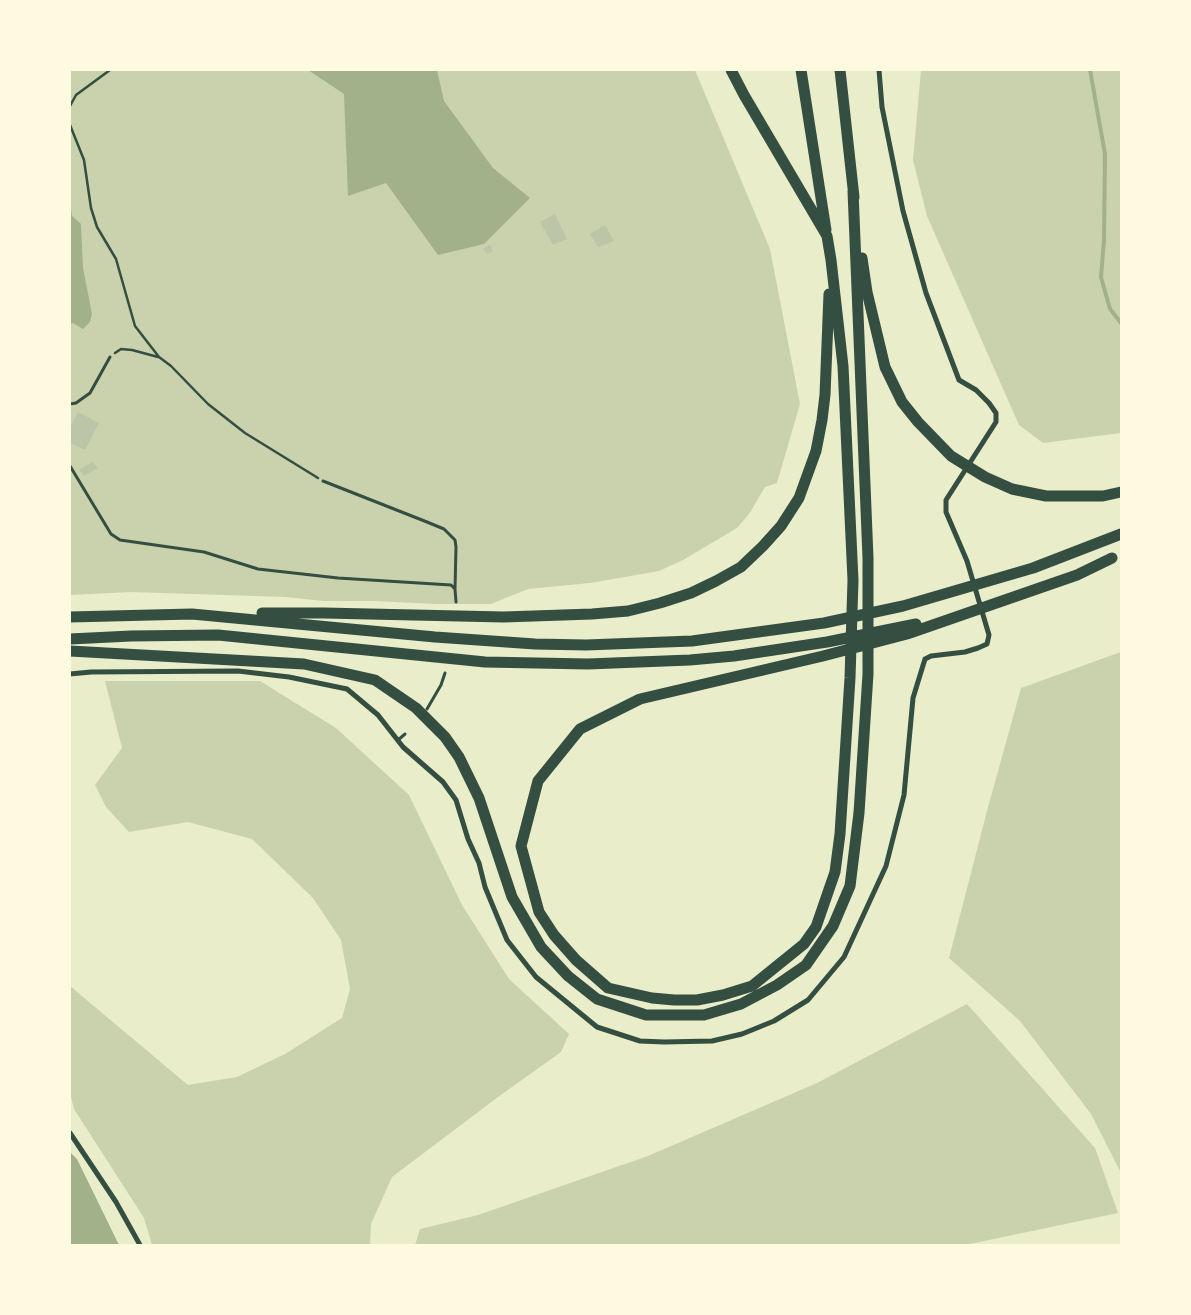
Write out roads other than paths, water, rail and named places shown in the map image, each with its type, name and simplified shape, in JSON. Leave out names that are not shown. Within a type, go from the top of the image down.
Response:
[{"type":"highway","points":[[732,70],[744,95],[826,236]]},
{"type":"highway","points":[[801,70],[831,260],[843,366],[853,580],[850,687],[840,834],[835,872],[816,927],[804,944],[752,986],[724,995],[697,1000],[652,998],[608,988],[576,960],[554,935],[539,912],[521,846],[538,781],[580,729],[640,699],[823,656],[905,630],[1077,573],[1116,556]]},
{"type":"highway","points":[[840,70],[853,191],[867,292],[885,367],[902,402],[918,422],[951,456],[985,477],[1012,489],[1046,496],[1103,496],[1121,492]]},
{"type":"highway","points":[[844,116],[848,70]]},
{"type":"highway","points":[[70,651],[304,664],[375,680],[416,708],[445,737],[459,756],[479,798],[512,896],[540,947],[568,976],[597,999],[646,1015],[704,1015],[740,1004],[777,985],[806,966],[833,926],[850,886],[859,813],[868,674],[868,558],[853,191]]},
{"type":"highway","points":[[70,617],[126,614],[324,613],[504,617],[592,614],[628,611],[691,593],[741,567],[781,526],[800,498],[816,451],[825,395],[831,260]]},
{"type":"highway","points":[[192,614],[483,641],[586,645],[692,641],[824,623],[903,606],[1033,568],[1118,535]]},
{"type":"highway","points":[[70,639],[218,635],[435,658],[536,664],[690,660],[734,656],[905,630]]},
{"type":"street","points":[[70,674],[91,672],[238,672],[289,677],[347,690],[378,715],[403,747],[443,782],[456,800],[468,839],[479,863],[485,887],[507,940],[536,977],[597,1027],[640,1041],[712,1041],[742,1034],[774,1021],[808,1000],[844,957],[886,866],[904,795],[913,698],[925,659],[931,656],[965,652],[978,648],[987,644],[989,635],[967,561],[946,512],[946,500],[996,422],[996,413],[976,390],[959,380],[926,294],[904,210],[882,107],[879,70]]},
{"type":"street","points":[[70,1133],[116,1202],[140,1245]]},
{"type":"lane","points":[[70,404],[76,403],[90,393],[110,357]]},
{"type":"lane","points":[[70,466],[111,534],[120,540],[204,552],[258,569],[338,578],[451,585],[455,588]]},
{"type":"lane","points":[[323,481],[444,529],[455,540],[456,602]]},
{"type":"lane","points":[[427,710],[441,685],[445,673]]},
{"type":"lane","points":[[398,740],[405,734]]},
{"type":"waterway","points":[[1090,70],[1105,154],[1104,240],[1101,277],[1110,309],[1121,323]]}]
